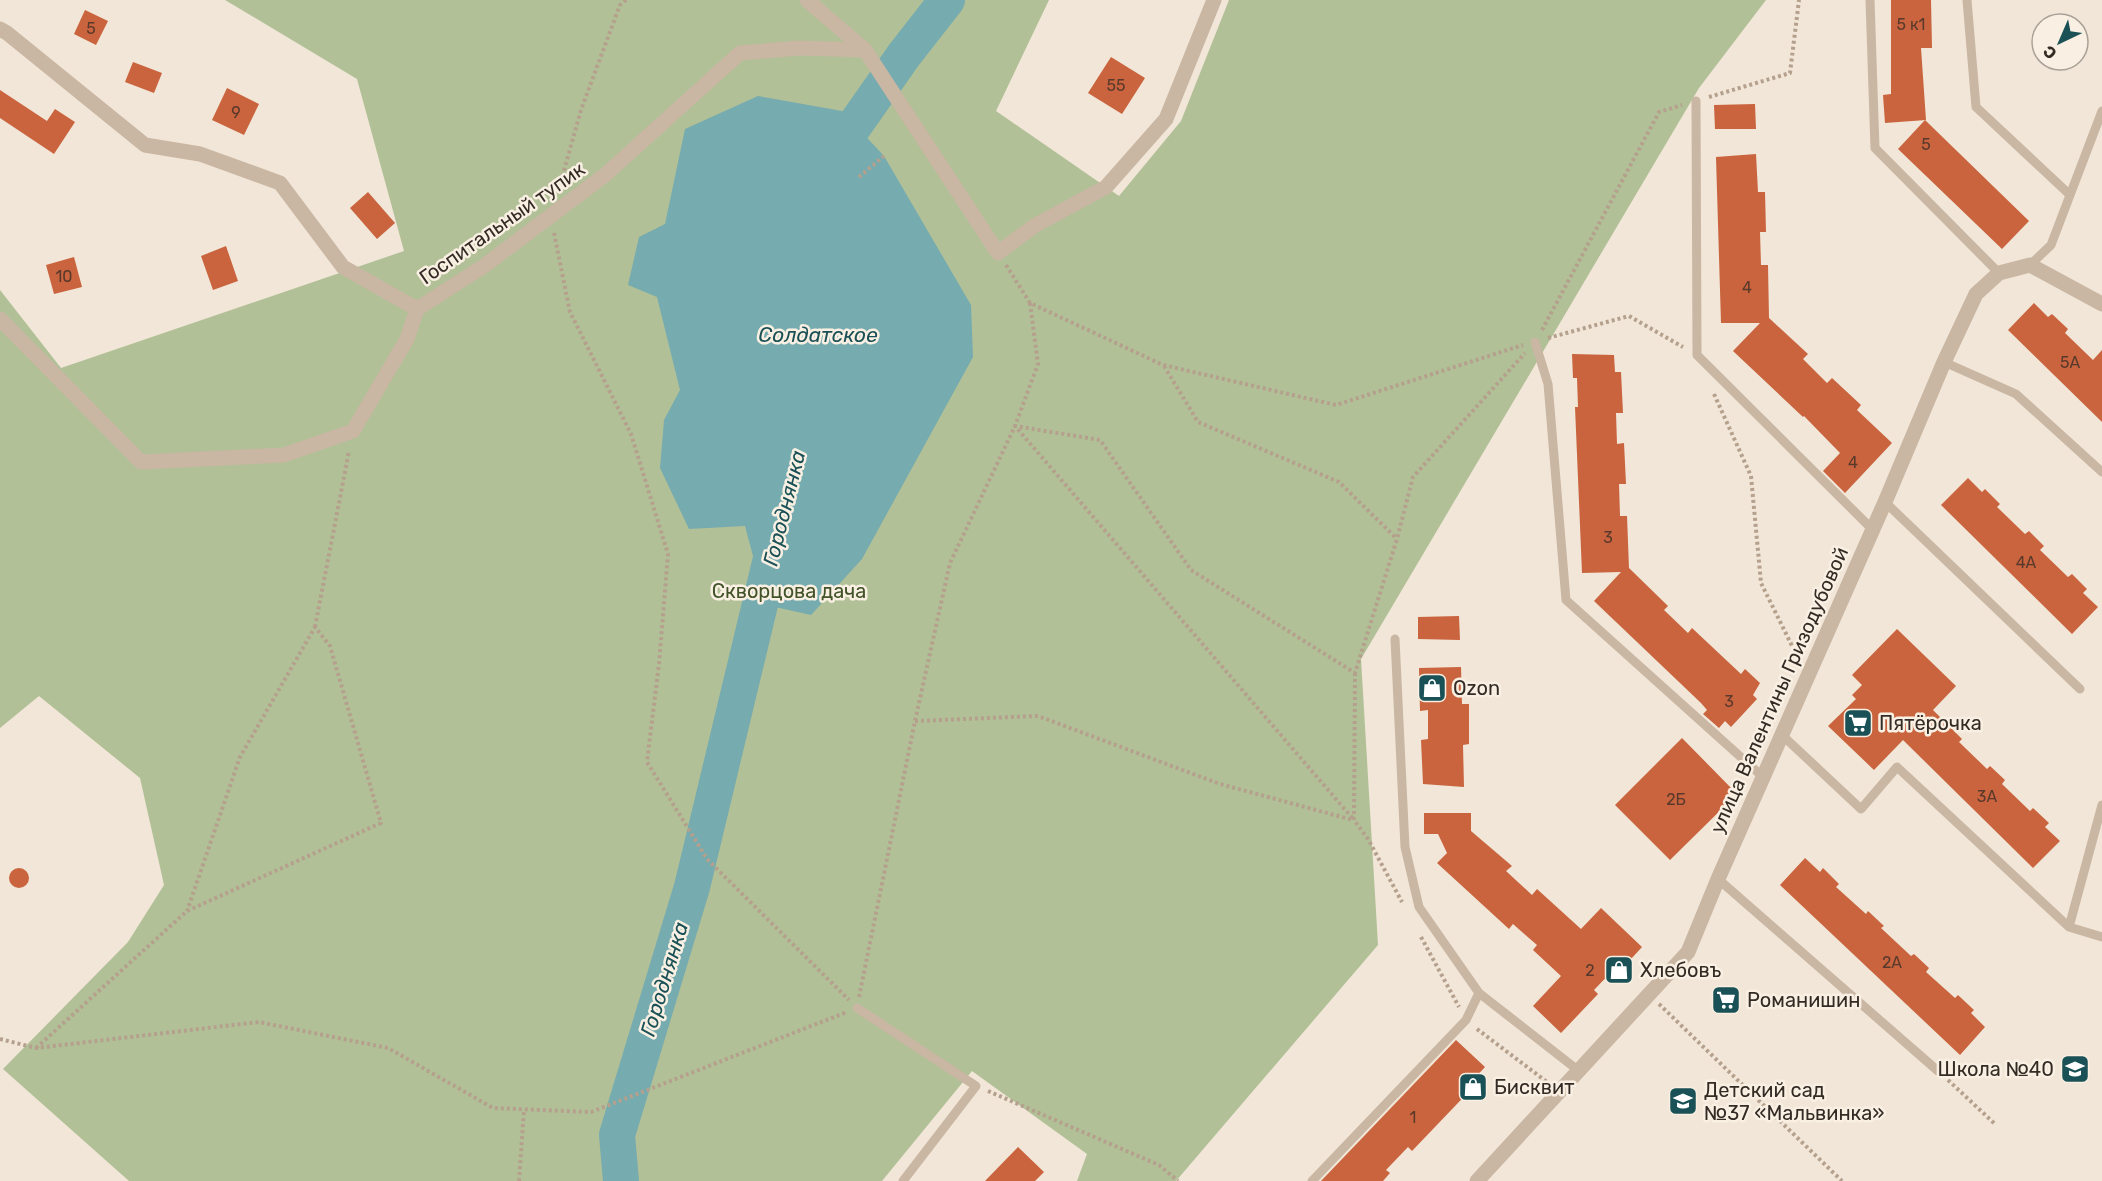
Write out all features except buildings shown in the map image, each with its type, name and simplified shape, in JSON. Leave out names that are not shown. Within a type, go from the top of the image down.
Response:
[{"type":"street","points":[[807,0],[866,50],[999,253],[1034,226],[1106,187],[1166,119],[1214,0]]},
{"type":"street","points":[[824,15],[832,0]]},
{"type":"street","name":"Госпитальный тупик","points":[[0,29],[145,145],[200,154],[280,183],[343,267],[417,309],[484,266],[605,175],[740,53],[799,48],[866,50]]},
{"type":"street","points":[[2030,265],[2102,304]]},
{"type":"street","name":"улица Валентины Гризодубовой","points":[[1477,1181],[1688,952],[1944,362],[1976,294],[1999,273],[2030,265]]},
{"type":"street","points":[[0,319],[141,462],[284,455],[353,431],[407,339],[417,309]]},
{"type":"lane","points":[[1870,0],[1875,148],[1999,273]]},
{"type":"lane","points":[[1967,0],[1976,107],[2069,194]]},
{"type":"lane","points":[[1696,101],[1697,356],[1873,530]]},
{"type":"lane","points":[[2030,265],[2051,245],[2102,111]]},
{"type":"lane","points":[[1535,342],[1548,384],[1566,600],[1763,777]]},
{"type":"lane","points":[[1944,362],[2016,394],[2102,472]]},
{"type":"lane","points":[[1885,502],[2080,689]]},
{"type":"lane","points":[[1395,639],[1405,847],[1419,907],[1479,993],[1579,1071]]},
{"type":"lane","points":[[1782,735],[1861,809],[1898,767],[2069,927],[2102,937]]},
{"type":"lane","points":[[2069,927],[2102,805]]},
{"type":"lane","points":[[1718,879],[1938,1071]]},
{"type":"lane","points":[[1312,1181],[1466,1020],[1479,993]]},
{"type":"lane","points":[[857,1008],[976,1086],[903,1181]]},
{"type":"path","points":[[626,0],[620,5],[581,110],[551,216],[570,312],[632,434],[668,554],[659,664],[647,762],[707,859],[857,1008]]},
{"type":"path","points":[[1015,426],[1100,440],[1191,570],[1355,673],[1413,477],[1535,342],[1659,112],[1790,73],[1799,0]]},
{"type":"path","points":[[859,177],[884,156]]},
{"type":"path","points":[[857,1008],[915,721],[950,563],[1015,426],[1038,364],[1030,303],[999,253]]},
{"type":"path","points":[[1030,303],[1163,365],[1336,405],[1535,342],[1629,316],[1697,356]]},
{"type":"path","points":[[1163,365],[1198,422],[1339,482],[1396,539]]},
{"type":"path","points":[[1712,388],[1751,476],[1761,583],[1807,678]]},
{"type":"path","points":[[915,721],[1038,716],[1220,784],[1354,820],[1015,426]]},
{"type":"path","points":[[187,911],[240,757],[315,627],[353,431]]},
{"type":"path","points":[[36,1048],[187,911],[381,823],[330,646],[315,627]]},
{"type":"path","points":[[1650,995],[1842,1181]]},
{"type":"path","points":[[0,1039],[36,1048],[259,1022],[388,1048],[493,1108],[591,1112],[857,1008]]},
{"type":"path","points":[[1938,1071],[1996,1125]]},
{"type":"path","points":[[976,1086],[1159,1165],[1178,1181]]},
{"type":"path","points":[[519,1181],[524,1110]]},
{"type":"green space","name":"Скворцова дача","points":[[225,0],[1049,0],[996,111],[1119,196],[1181,121],[1229,0],[1766,0],[1699,88],[1361,659],[1378,945],[1176,1181],[1077,1181],[1087,1154],[972,1071],[882,1181],[129,1181],[3,1069],[128,942],[164,885],[140,778],[39,696],[0,728],[0,290],[61,368],[404,251],[357,79]]},
{"type":"water","name":"Солдатское","points":[[758,96],[842,111],[884,156],[971,305],[973,357],[862,559],[811,615],[766,605],[745,526],[689,529],[660,468],[664,420],[680,390],[657,297],[628,285],[639,237],[665,224],[685,129]]},
{"type":"waterway","name":"Городнянка","points":[[830,167],[831,159],[904,55],[947,0]]},
{"type":"waterway","name":"Городнянка","points":[[621,1181],[617,1135],[692,887],[774,546]]},
{"type":"place","name":"Ozon","points":[[1432,688]]},
{"type":"place","name":"Пятёрочка","points":[[1858,723]]},
{"type":"place","name":"Хлебовъ","points":[[1619,970]]},
{"type":"place","name":"Романишин","points":[[1726,1000]]},
{"type":"place","name":"Школа №40","points":[[2075,1069]]},
{"type":"place","name":"Бисквит","points":[[1473,1087]]},
{"type":"place","name":"Детский сад №37 «Мальвинка»","points":[[1683,1101]]}]
